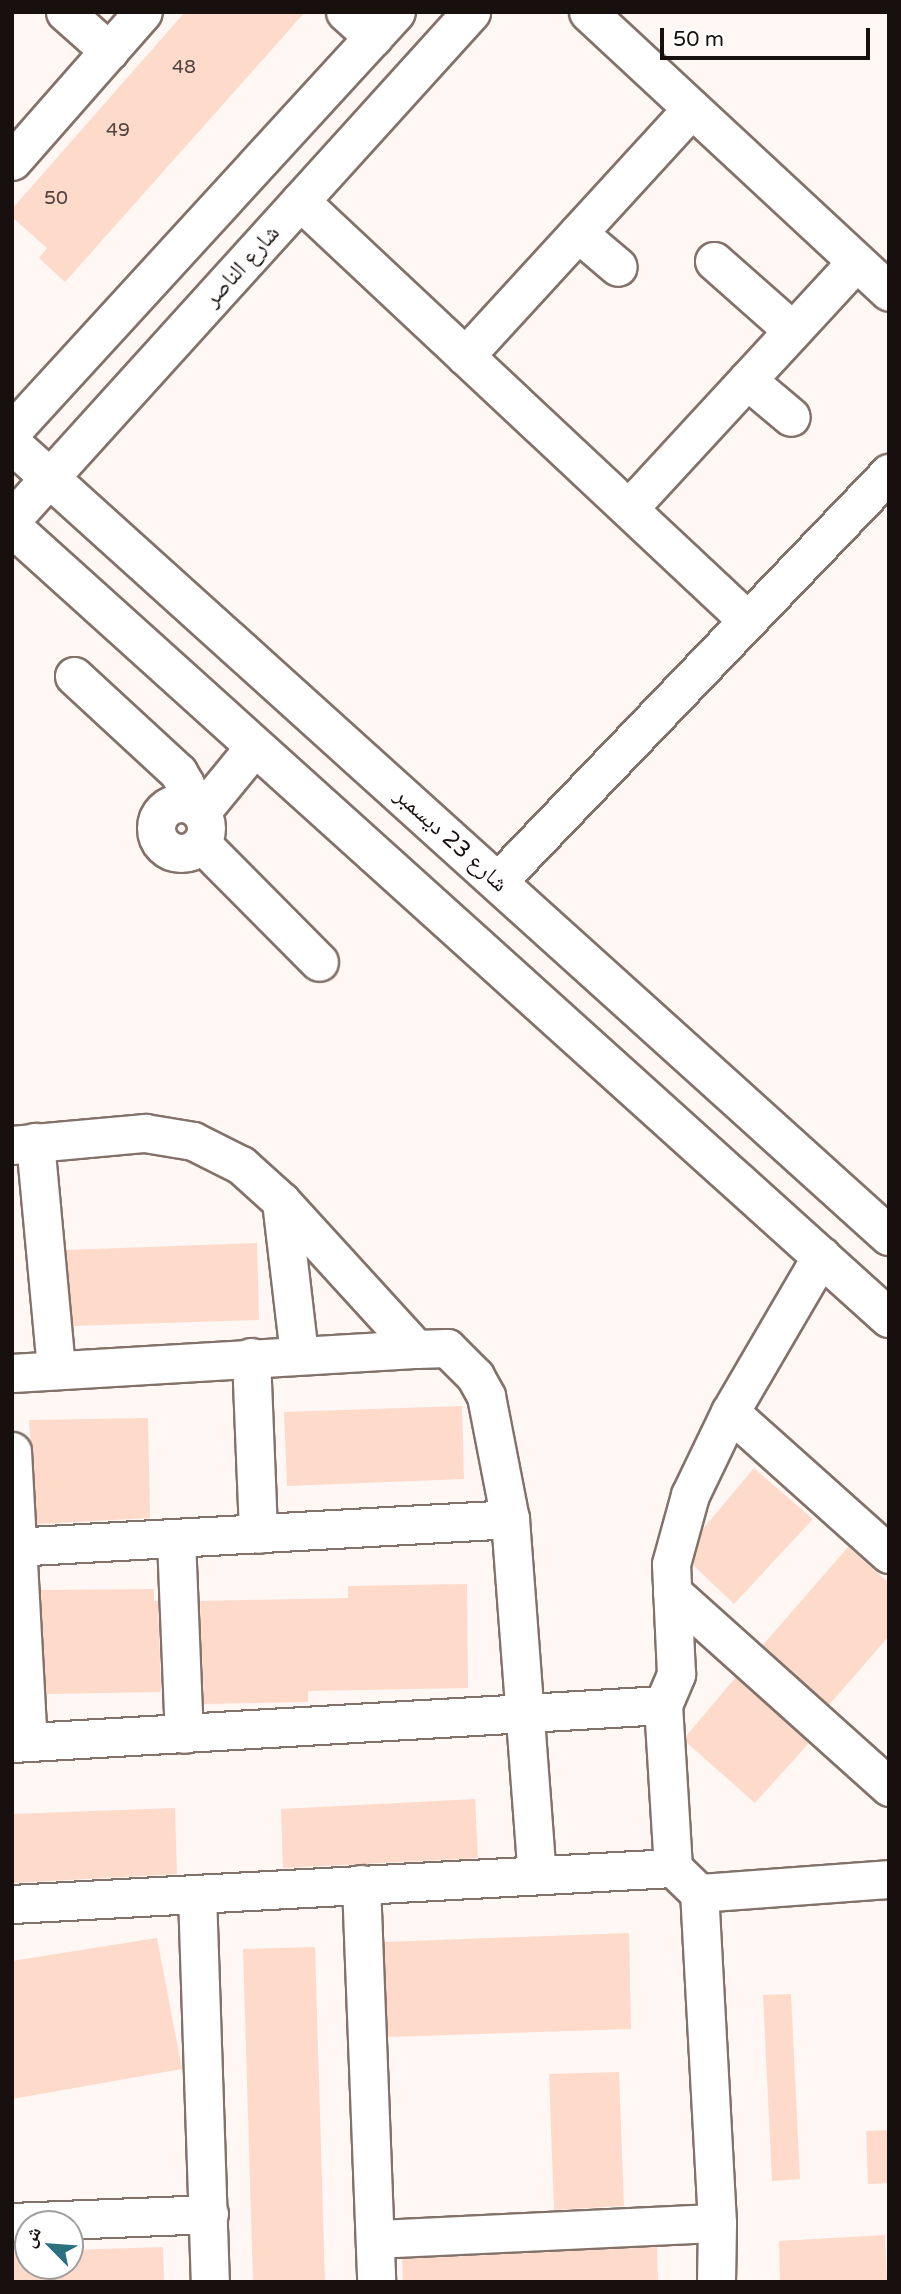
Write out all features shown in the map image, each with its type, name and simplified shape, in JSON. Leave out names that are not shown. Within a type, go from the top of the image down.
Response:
[{"type":"main road","name":"شارع 23 ديسمبر","points":[[12,444],[889,1236]]},
{"type":"main road","points":[[12,527],[889,1318]]},
{"type":"street","points":[[65,12],[109,51]]},
{"type":"street","points":[[12,161],[143,12]]},
{"type":"street","points":[[12,431],[385,25],[345,12]]},
{"type":"street","name":"شارع الناصر","points":[[12,519],[471,12]]},
{"type":"street","points":[[588,12],[889,292]]},
{"type":"street","points":[[466,356],[691,109]]},
{"type":"street","points":[[300,201],[747,620]]},
{"type":"street","points":[[578,233],[618,267]]},
{"type":"street","points":[[715,261],[792,330]]},
{"type":"street","points":[[629,508],[856,262]]},
{"type":"street","points":[[747,380],[791,417]]},
{"type":"street","points":[[497,882],[889,473]]},
{"type":"street","points":[[74,676],[178,772],[185,784],[196,819],[319,962]]},
{"type":"street","points":[[196,819],[255,746]]},
{"type":"street","points":[[56,1370],[24,1144],[145,1133],[181,1138],[216,1150],[241,1165],[281,1201],[416,1349]]},
{"type":"street","points":[[281,1201],[299,1353]]},
{"type":"street","points":[[716,2282],[716,2223],[699,1893],[673,1868],[663,1705],[676,1674],[671,1564],[678,1530],[690,1495],[730,1412],[821,1256]]},
{"type":"street","points":[[12,1373],[299,1353],[447,1348],[475,1376],[486,1396],[510,1519],[527,1712],[537,1875]]},
{"type":"street","points":[[251,1357],[258,1534]]},
{"type":"street","points":[[730,1412],[889,1553]]},
{"type":"street","points":[[12,1451],[20,1743],[663,1705]]},
{"type":"street","points":[[15,1547],[510,1519]]},
{"type":"street","points":[[176,1539],[184,1734]]},
{"type":"street","points":[[672,1591],[889,1787]]},
{"type":"street","points":[[12,1904],[673,1868]]},
{"type":"street","points":[[699,1893],[889,1879]]},
{"type":"street","points":[[361,1884],[376,2282]]},
{"type":"street","points":[[197,1894],[210,2282]]},
{"type":"street","points":[[12,2222],[209,2214]]},
{"type":"street","points":[[376,2239],[716,2223]]},
{"type":"building","points":[[185,12],[305,12],[65,282],[39,258],[47,248],[12,217],[12,209]]},
{"type":"building","points":[[257,1243],[259,1320],[73,1326],[66,1250]]},
{"type":"building","points":[[462,1406],[464,1479],[287,1486],[284,1412]]},
{"type":"building","points":[[148,1418],[150,1518],[37,1524],[29,1420]]},
{"type":"building","points":[[754,1468],[813,1519],[734,1604],[693,1565],[702,1530]]},
{"type":"building","points":[[848,1547],[889,1583],[889,1636],[829,1705],[763,1645]]},
{"type":"building","points":[[467,1584],[468,1688],[308,1691],[308,1702],[204,1704],[200,1601],[348,1598],[348,1586]]},
{"type":"building","points":[[154,1589],[154,1601],[158,1601],[161,1692],[46,1694],[41,1590]]},
{"type":"building","points":[[736,1677],[809,1743],[755,1803],[686,1742],[686,1736]]},
{"type":"building","points":[[475,1799],[478,1858],[283,1868],[281,1809]]},
{"type":"building","points":[[175,1808],[177,1874],[12,1883],[12,1814]]},
{"type":"building","points":[[629,1933],[631,2029],[388,2037],[384,1942]]},
{"type":"building","points":[[157,1938],[182,2069],[12,2099],[12,1961]]},
{"type":"building","points":[[315,1947],[325,2282],[253,2282],[243,1949]]},
{"type":"building","points":[[791,1994],[800,2179],[772,2181],[763,1995]]},
{"type":"building","points":[[619,2072],[624,2206],[554,2210],[549,2074]]},
{"type":"building","points":[[889,2130],[889,2183],[868,2184],[866,2131]]},
{"type":"building","points":[[885,2235],[887,2282],[780,2282],[779,2241]]},
{"type":"building","points":[[163,2247],[164,2282],[12,2282],[12,2252],[14,2280],[84,2280],[84,2250]]},
{"type":"building","points":[[657,2247],[658,2282],[403,2282],[402,2259]]}]
